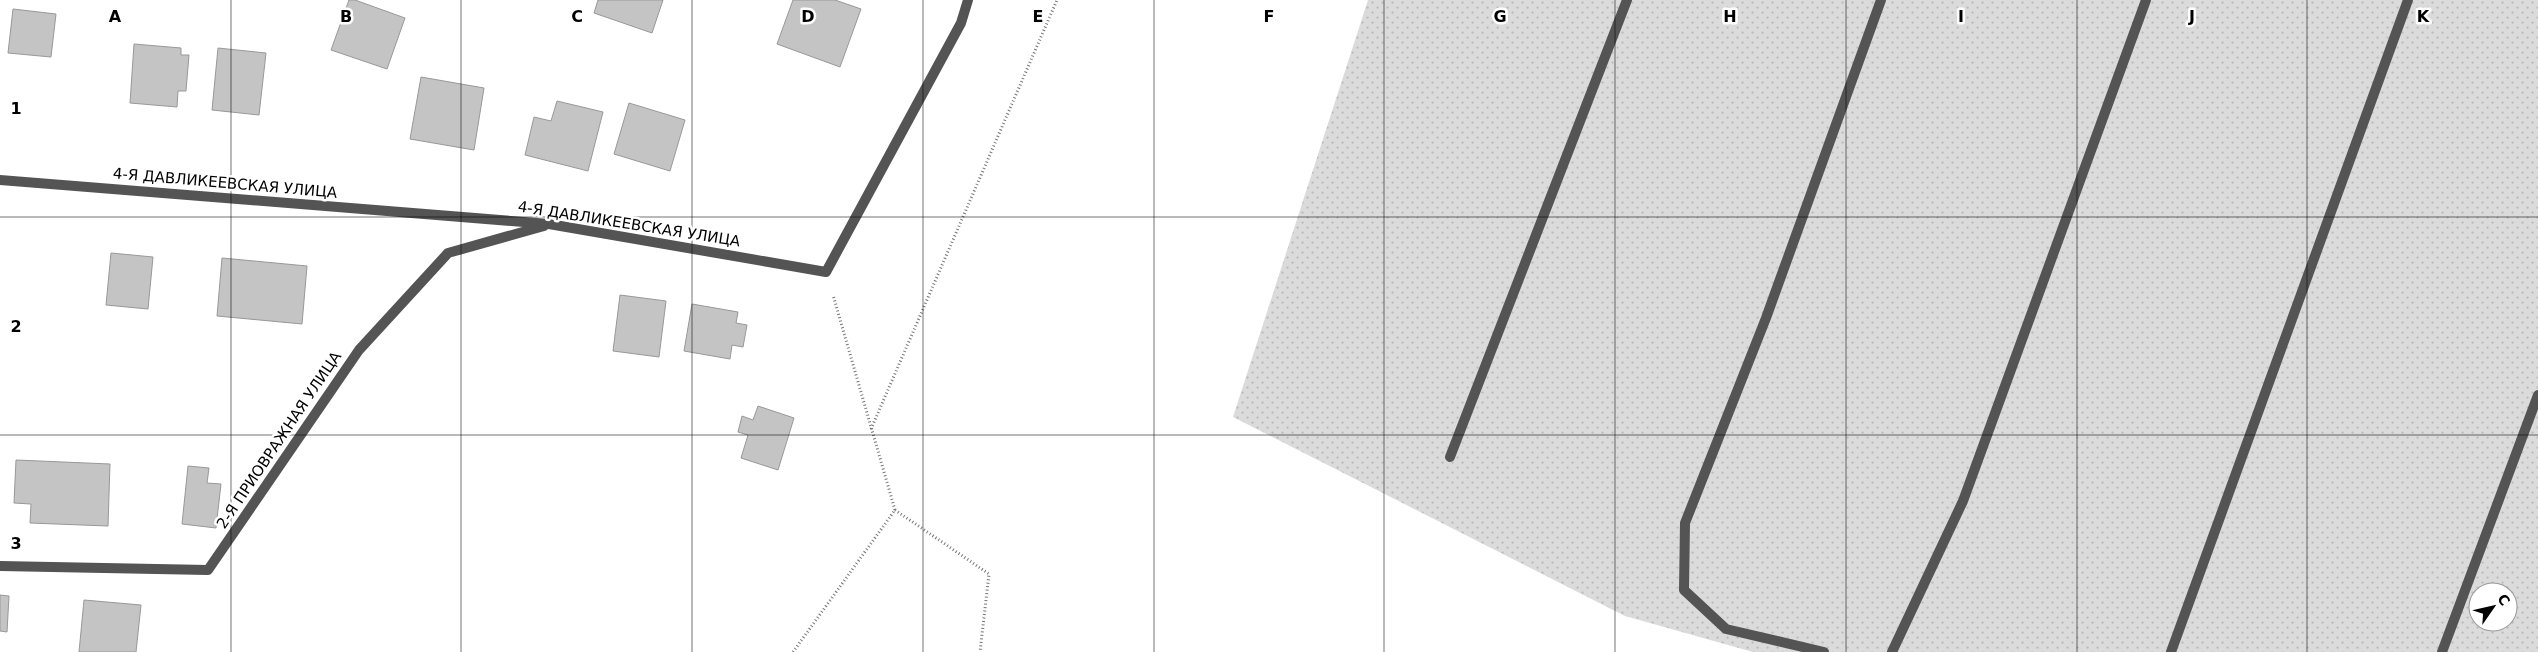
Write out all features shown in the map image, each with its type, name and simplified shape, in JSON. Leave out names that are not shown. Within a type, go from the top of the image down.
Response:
[{"type":"street","points":[[826,272],[960,23],[968,0]]},
{"type":"street","points":[[1450,458],[1627,0]]},
{"type":"street","points":[[1824,652],[1726,629],[1684,590],[1685,523],[1766,318],[1881,0]]},
{"type":"street","points":[[1892,652],[1963,501],[2146,0]]},
{"type":"street","points":[[2171,652],[2408,0]]},
{"type":"street","name":"4-Я ДАВЛИКЕЕВСКАЯ УЛИЦА","points":[[0,180],[549,224],[826,272]]},
{"type":"street","name":"2-Я ПРИОВРАЖНАЯ УЛИЦА","points":[[0,566],[208,570],[359,350],[448,253],[549,224]]},
{"type":"street","points":[[2442,652],[2538,395]]},
{"type":"path","points":[[872,429],[1057,0]]},
{"type":"path","points":[[826,272],[895,510],[990,574],[980,652]]},
{"type":"path","points":[[792,652],[895,510]]},
{"type":"shaded area","points":[[1368,0],[2538,0],[2538,652],[1753,652],[1625,616],[1233,417]]},
{"type":"building","points":[[349,0],[355,0],[405,18],[387,69],[331,50]]},
{"type":"building","points":[[598,0],[663,0],[652,33],[594,13]]},
{"type":"building","points":[[793,0],[835,0],[861,9],[840,67],[777,44]]},
{"type":"building","points":[[13,9],[56,14],[51,57],[8,53]]},
{"type":"building","points":[[134,44],[181,48],[181,55],[189,55],[186,91],[178,91],[177,107],[130,103]]},
{"type":"building","points":[[218,48],[266,53],[259,115],[212,110]]},
{"type":"building","points":[[421,77],[484,88],[474,150],[410,139]]},
{"type":"building","points":[[557,101],[603,112],[588,171],[525,155],[534,117],[551,121]]},
{"type":"building","points":[[629,103],[685,120],[670,171],[614,154]]},
{"type":"building","points":[[111,253],[153,257],[148,309],[106,305]]},
{"type":"building","points":[[222,258],[307,266],[302,324],[217,316]]},
{"type":"building","points":[[620,295],[666,301],[659,357],[613,351]]},
{"type":"building","points":[[692,304],[738,312],[736,323],[747,325],[743,347],[732,345],[730,359],[684,351]]},
{"type":"building","points":[[758,406],[794,418],[778,470],[741,458],[748,435],[738,432],[742,416],[753,420]]},
{"type":"building","points":[[16,460],[110,464],[108,526],[30,523],[31,504],[14,503]]},
{"type":"building","points":[[188,466],[209,468],[207,483],[221,484],[216,528],[182,524]]},
{"type":"building","points":[[0,595],[9,596],[7,632],[0,631]]},
{"type":"building","points":[[84,600],[141,605],[136,652],[79,652]]}]
